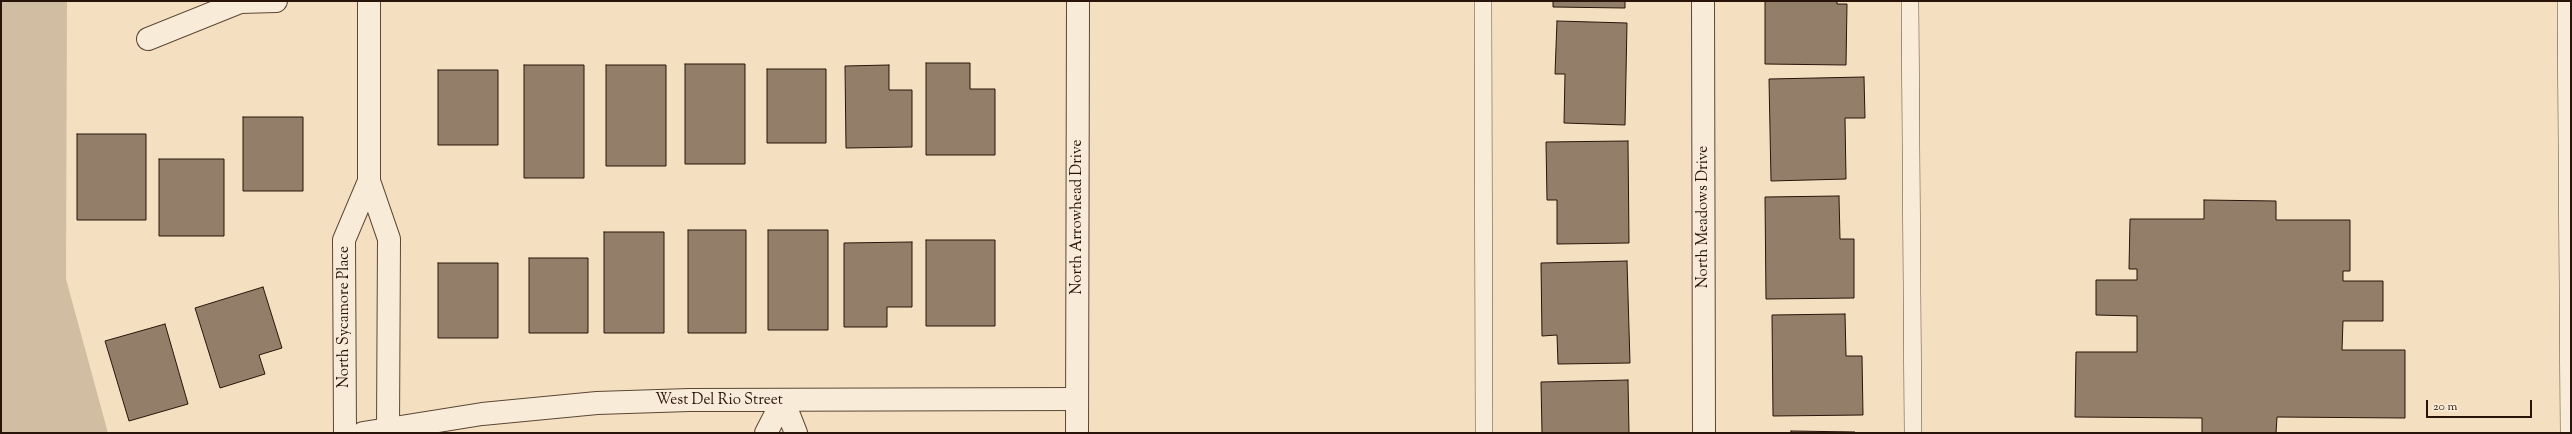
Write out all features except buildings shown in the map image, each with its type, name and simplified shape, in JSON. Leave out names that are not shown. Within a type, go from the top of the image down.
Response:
[{"type":"street","points":[[148,38],[240,2],[276,1]]},
{"type":"street","name":"North Sycamore Place","points":[[369,1],[369,181],[389,239],[388,428]]},
{"type":"street","name":"North Arrowhead Drive","points":[[1077,433],[1078,1]]},
{"type":"street","name":"North Meadows Drive","points":[[1703,1],[1704,433]]},
{"type":"street","name":"North Sycamore Place","points":[[345,433],[344,240],[369,181]]},
{"type":"street","name":"West Del Rio Street","points":[[363,433],[482,414],[597,403],[689,400],[1077,399]]},
{"type":"street","points":[[766,433],[783,400]]},
{"type":"street","points":[[783,400],[796,433]]},
{"type":"lane","points":[[1483,1],[1484,433]]},
{"type":"lane","points":[[1910,1],[1913,433]]},
{"type":"lane","points":[[2566,1],[2569,433]]},
{"type":"shaded area","points":[[1,1],[67,1],[66,279],[108,433],[1,433]]}]
